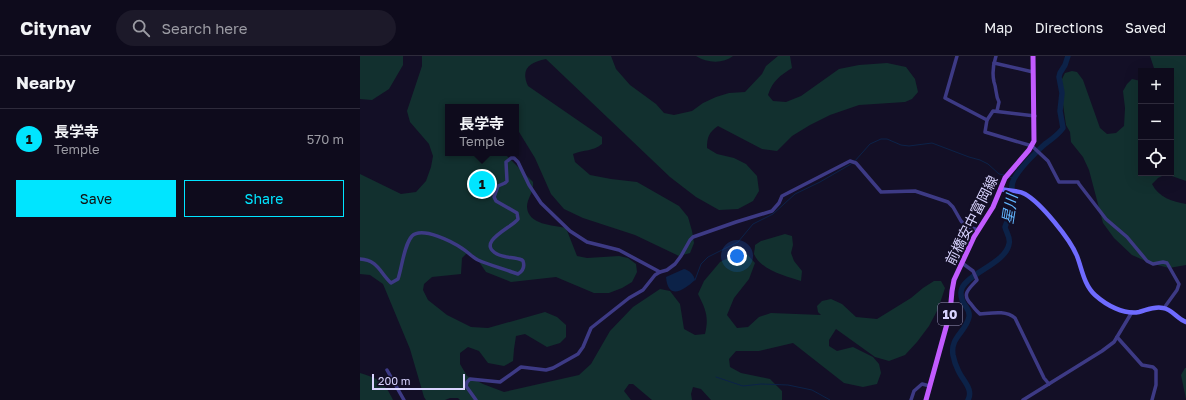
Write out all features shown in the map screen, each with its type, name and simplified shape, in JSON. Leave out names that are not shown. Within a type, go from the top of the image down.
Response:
[{"type":"main road","points":[[1032,146],[1035,136],[1033,56]]},
{"type":"main road","name":"前橋安中富岡線","points":[[926,400],[950,313],[953,286],[962,262],[978,230],[991,212],[1003,190],[1008,175],[1032,146]]},
{"type":"street","points":[[957,56],[945,98],[987,120]]},
{"type":"street","points":[[996,56],[992,78],[995,83],[995,95],[999,102],[997,110]]},
{"type":"street","points":[[994,63],[1033,72]]},
{"type":"street","points":[[1034,116],[997,110],[993,111],[987,120],[985,132],[1032,146],[1048,161],[1059,182],[1078,182],[1106,219],[1127,237],[1147,261],[1153,264],[1165,262],[1169,265],[1179,284],[1175,295],[1164,308]]},
{"type":"street","points":[[360,259],[373,263],[391,283],[394,282],[398,279],[407,244],[415,233],[421,232],[431,234],[453,243],[478,260],[518,274],[524,266],[522,260],[498,255],[491,249],[490,246],[492,240],[496,236],[518,219],[517,213],[496,201],[494,197],[498,186],[505,184],[507,181],[506,162],[510,158],[514,158],[518,162],[529,185],[541,202],[560,223],[570,231],[587,242],[619,250],[660,272]]},
{"type":"street","points":[[476,400],[466,386],[470,379],[500,382],[521,367],[546,370],[578,354],[583,347],[591,328],[629,298],[643,290],[660,272],[667,270],[675,264],[693,237],[772,211],[779,203],[782,196],[852,161],[858,165],[881,192],[915,191],[948,202],[966,226],[978,230]]},
{"type":"street","points":[[1003,190],[1023,193],[1029,197],[1064,233],[1072,245],[1085,280],[1094,294],[1120,310],[1132,312],[1151,308],[1164,308],[1186,322]]},
{"type":"street","points":[[962,262],[973,271],[977,280],[966,295],[967,301],[978,313],[1010,314],[1015,318],[1044,378],[1049,384]]},
{"type":"street","points":[[1023,400],[1102,352],[1118,337],[1132,312]]},
{"type":"street","points":[[1118,337],[1142,365],[1152,367],[1156,370],[1156,385],[1152,400]]},
{"type":"street","points":[[387,370],[404,400]]},
{"type":"street","points":[[911,400],[914,391],[922,384],[930,386]]},
{"type":"green space","points":[[360,56],[403,56],[403,65],[389,89],[372,100],[360,99]]},
{"type":"green space","points":[[422,56],[611,56],[616,69],[630,85],[656,104],[664,113],[674,115],[692,111],[703,103],[716,97],[729,93],[745,92],[762,74],[766,66],[778,56],[790,56],[792,68],[780,76],[772,86],[768,95],[773,101],[786,102],[801,96],[839,69],[859,65],[887,63],[906,67],[915,79],[918,92],[912,99],[905,102],[859,105],[830,115],[792,136],[777,151],[762,149],[718,126],[712,130],[709,135],[707,148],[717,154],[734,158],[746,164],[757,176],[759,191],[753,201],[738,209],[719,210],[696,197],[670,177],[546,59],[531,64],[525,75],[528,86],[602,137],[602,144],[598,147],[573,154],[575,162],[590,175],[637,182],[679,206],[688,217],[694,243],[690,253],[679,256],[635,235],[583,218],[564,209],[551,194],[535,158],[519,132],[519,104],[445,104],[445,156],[507,156],[533,182],[527,204],[528,213],[536,221],[566,228],[577,256],[587,258],[619,256],[628,258],[636,264],[637,272],[632,282],[609,293],[594,293],[556,277],[511,282],[486,272],[475,256],[468,252],[462,258],[461,274],[432,277],[424,284],[423,290],[428,300],[447,315],[471,327],[488,328],[545,312],[557,317],[566,325],[566,337],[560,343],[547,347],[525,334],[516,336],[513,361],[504,366],[488,363],[479,351],[468,347],[460,353],[460,364],[467,376],[483,384],[504,392],[579,375],[591,364],[610,331],[633,307],[660,289],[670,291],[680,304],[684,329],[695,335],[705,334],[707,318],[698,294],[704,281],[720,262],[736,254],[747,254],[755,263],[749,279],[734,298],[727,315],[737,328],[748,327],[759,317],[771,313],[821,315],[818,312],[817,306],[822,301],[831,299],[842,304],[856,317],[877,319],[911,298],[934,281],[941,281],[945,288],[938,309],[929,326],[905,355],[889,361],[875,357],[836,329],[829,340],[829,346],[837,351],[853,347],[873,357],[879,364],[881,373],[877,384],[863,387],[844,383],[793,343],[759,351],[736,351],[729,359],[730,367],[741,373],[770,379],[782,391],[782,400],[711,400],[701,389],[693,387],[691,394],[692,400],[652,400],[633,384],[629,384],[624,391],[631,400],[460,400],[458,398],[450,398],[445,400],[426,400],[410,349],[383,284],[370,275],[360,274],[360,174],[401,194],[416,192],[426,181],[431,167],[433,156],[429,144],[410,122],[407,111],[422,66]]},
{"type":"green space","points":[[696,56],[733,56],[729,59],[715,62]]},
{"type":"green space","points":[[1150,56],[1186,56],[1186,181],[1172,176],[1174,176],[1174,68],[1154,68]]},
{"type":"green space","points":[[1072,71],[1077,72],[1083,80],[1100,128],[1107,134],[1116,133],[1124,126],[1125,108],[1123,91],[1132,79],[1138,80],[1138,176],[1162,176],[1152,184],[1155,189],[1166,198],[1186,204],[1186,265],[1169,268],[1150,263],[1132,255],[1114,238],[1103,223],[1089,170],[1083,157],[1071,142],[1070,132],[1066,125],[1060,83],[1065,73]]},
{"type":"green space","points":[[785,234],[792,236],[793,245],[791,253],[794,261],[802,271],[801,281],[768,269],[757,260],[754,254],[755,245],[761,241]]},
{"type":"green space","points":[[1186,368],[1186,399],[1181,375]]},
{"type":"green space","points":[[360,373],[376,379],[384,385],[393,400],[360,400]]},
{"type":"water","points":[[684,269],[688,270],[694,276],[695,280],[682,290],[673,291],[667,284],[666,277]]},
{"type":"waterway","name":"星川","points":[[968,400],[970,392],[969,388],[957,368],[953,355],[956,339],[965,327],[969,317],[968,311],[961,297],[961,292],[963,286],[968,280],[1000,258],[1006,251],[1009,240],[1005,227],[1012,212],[1013,182],[1020,169],[1028,160],[1063,128],[1060,111],[1062,93],[1059,77],[1068,56]]},
{"type":"waterway","points":[[854,162],[870,144],[881,139],[887,139],[901,145],[909,146],[932,143],[980,160],[988,164],[999,174],[1004,175]]},
{"type":"waterway","points":[[695,280],[701,264],[708,257],[738,242],[753,224],[773,214],[795,194],[820,182],[851,164]]},
{"type":"waterway","name":"星川","points":[[1009,177],[1014,178]]},
{"type":"waterway","points":[[716,377],[743,386],[761,384],[788,385],[812,390],[830,400]]},
{"type":"place","name":"長学寺","points":[[482,184]]}]
